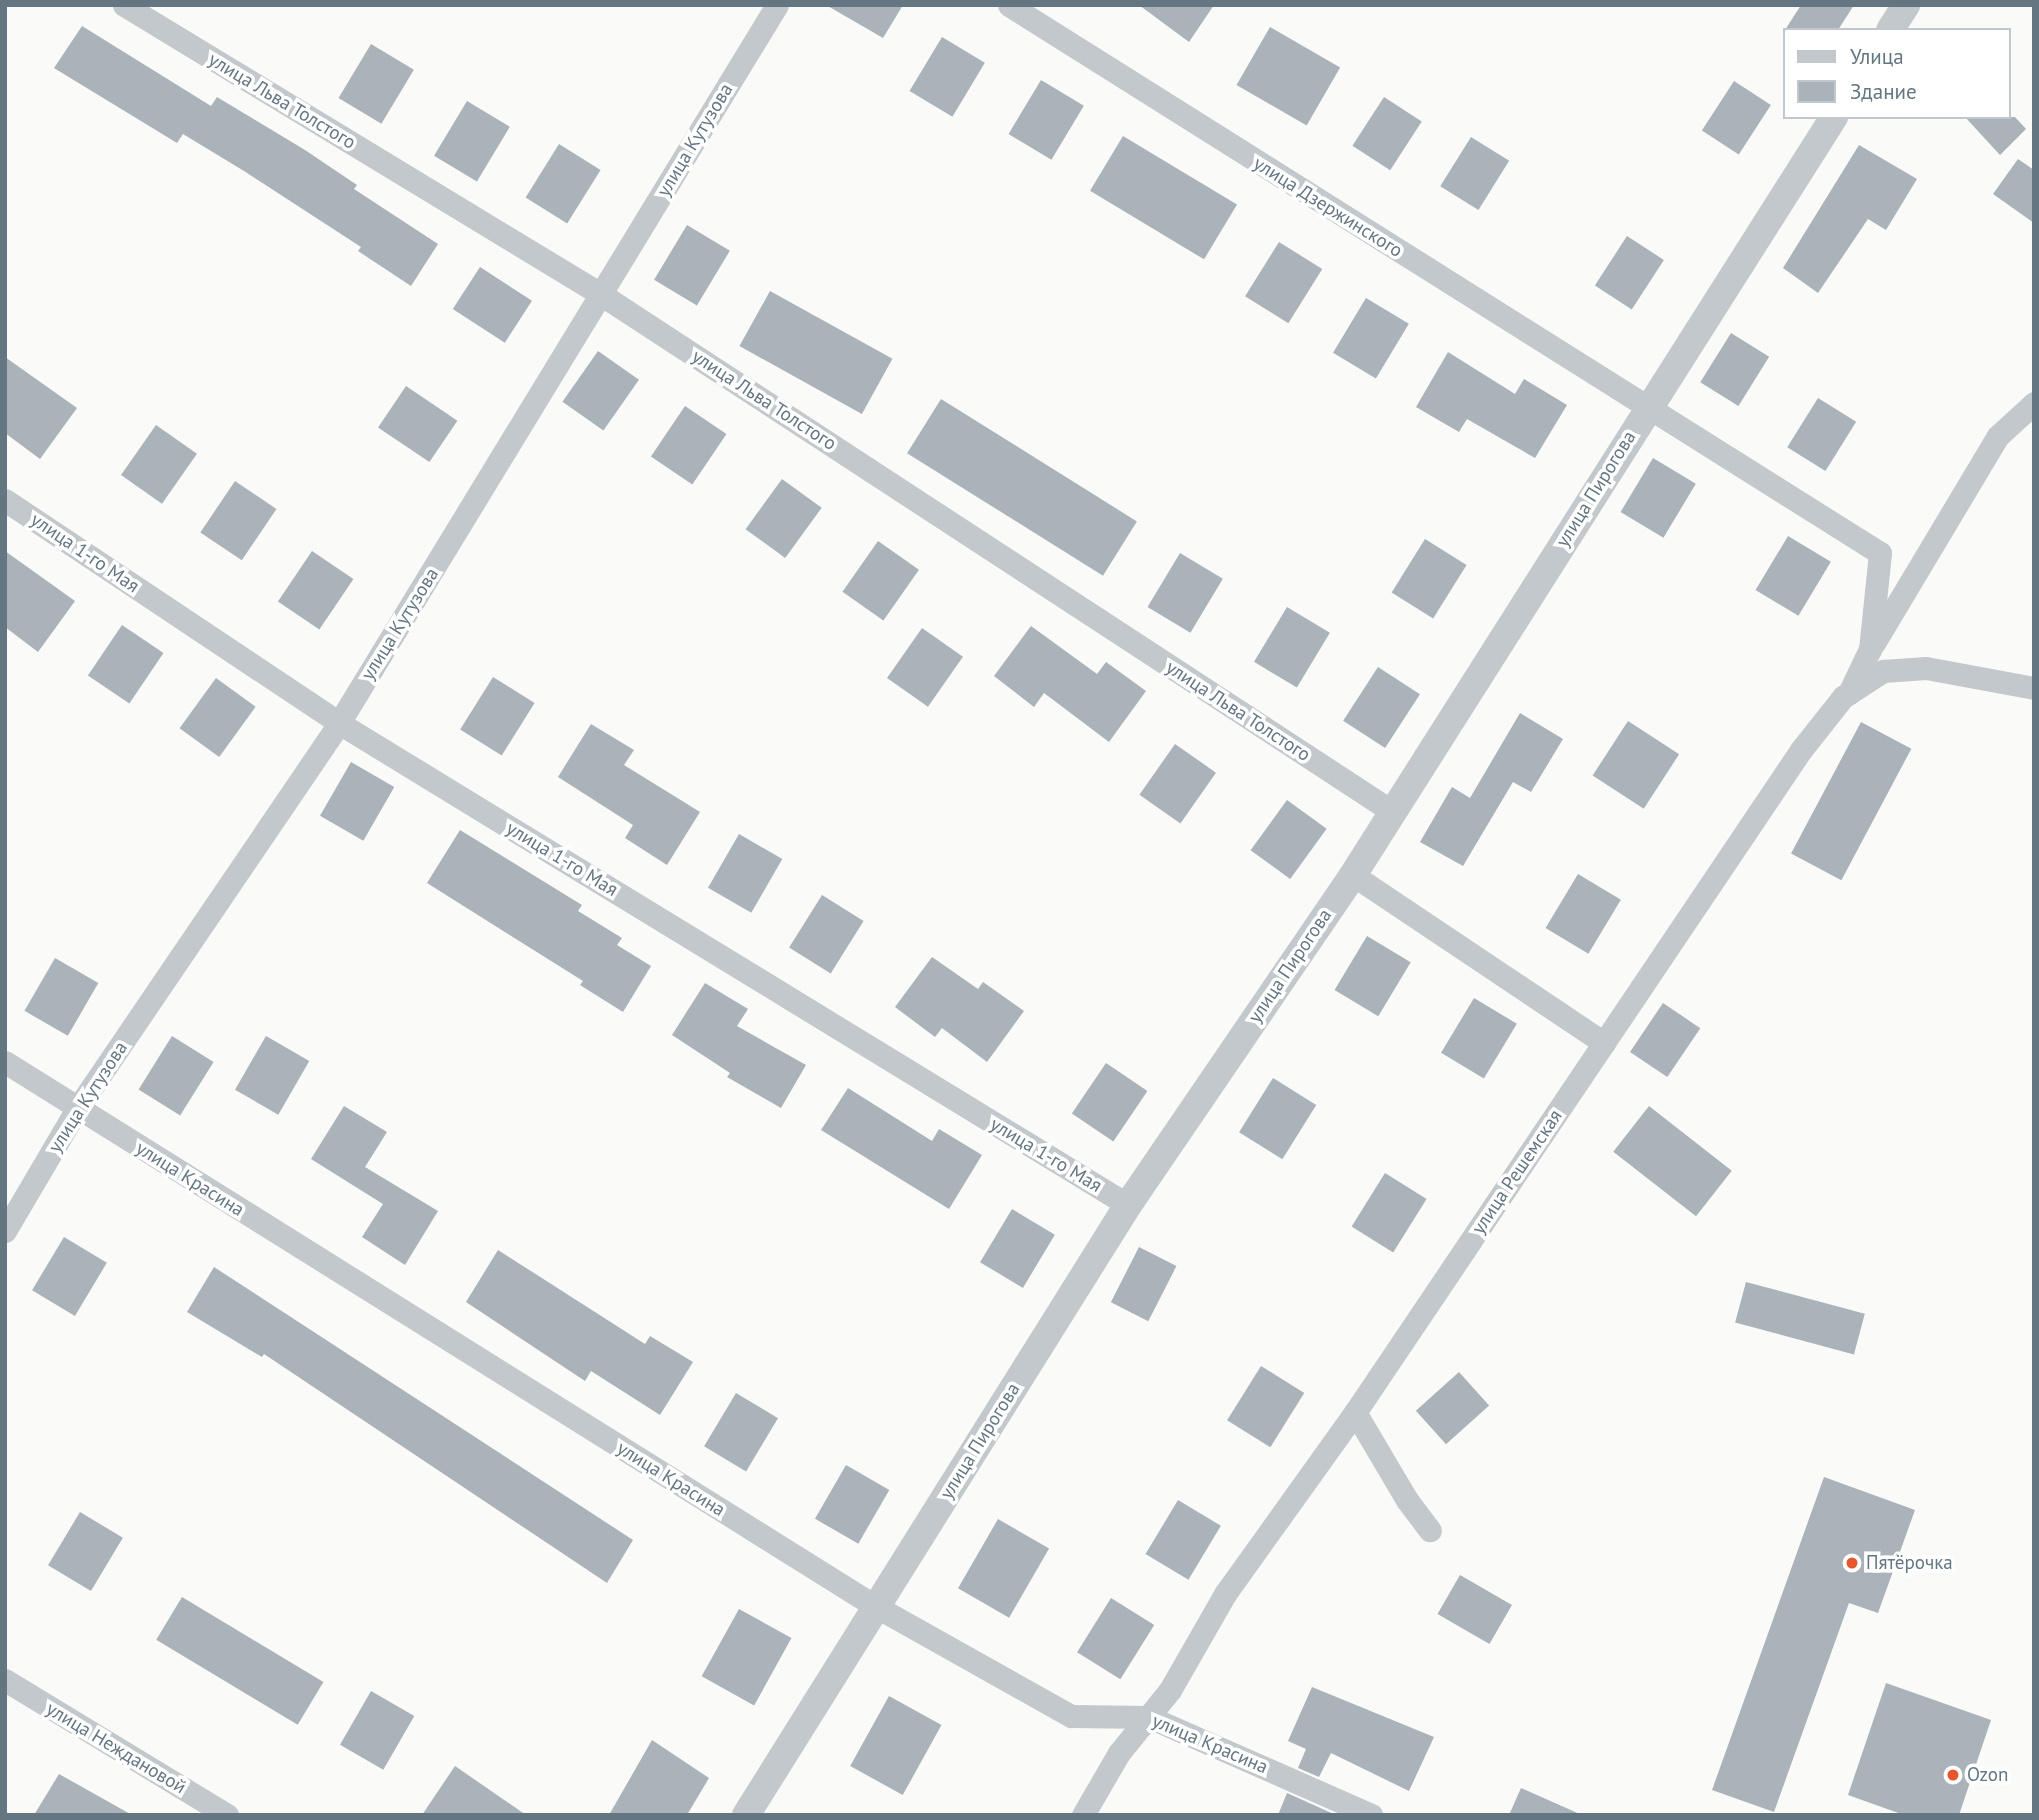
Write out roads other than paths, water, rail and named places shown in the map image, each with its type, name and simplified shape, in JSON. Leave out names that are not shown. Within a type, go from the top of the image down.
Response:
[{"type":"street","name":"улица Льва Толстого","points":[[124,5],[602,295],[1393,812]]},
{"type":"street","name":"улица Кутузова","points":[[5,1231],[77,1109],[340,723],[777,5]]},
{"type":"street","name":"улица Дзержинского","points":[[1009,5],[1880,553],[1870,649]]},
{"type":"street","points":[[1891,28],[1906,5]]},
{"type":"street","name":"улица Пирогова","points":[[746,1815],[1128,1205],[1353,875],[1646,408],[1833,119]]},
{"type":"street","points":[[1849,693],[1870,649],[1998,436],[2034,403]]},
{"type":"street","name":"улица 1-го Мая","points":[[5,500],[340,723],[1128,1205]]},
{"type":"street","name":"улица Решемская","points":[[1083,1815],[1119,1753],[1170,1690],[1225,1594],[1355,1412],[1801,750],[1849,693],[1883,671],[1926,668],[2034,688]]},
{"type":"street","points":[[1353,875],[1604,1043]]},
{"type":"street","name":"улица Красина","points":[[5,1062],[875,1606],[1071,1716],[1149,1717],[1371,1815]]},
{"type":"street","points":[[1355,1412],[1430,1530]]},
{"type":"street","name":"улица Неждановой","points":[[5,1680],[228,1815]]},
{"type":"place","name":"Пятёрочка","points":[[1852,1563]]},
{"type":"place","name":"Ozon","points":[[1953,1775]]}]
